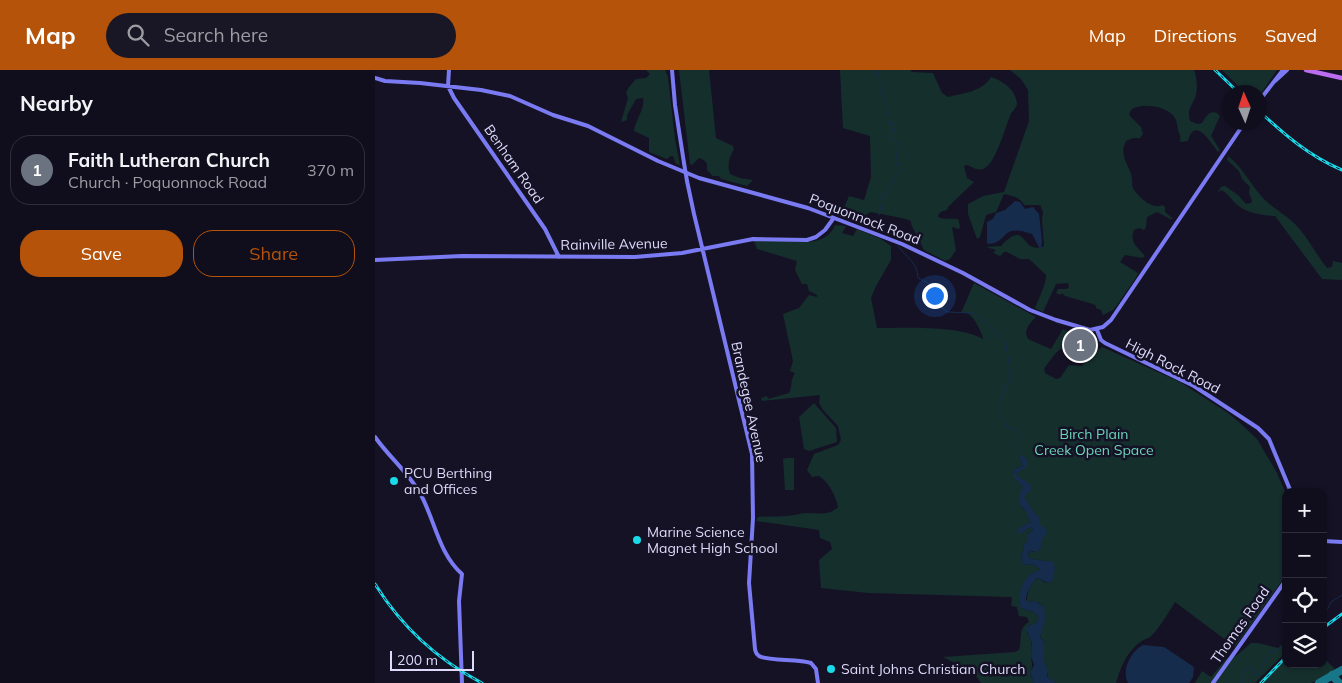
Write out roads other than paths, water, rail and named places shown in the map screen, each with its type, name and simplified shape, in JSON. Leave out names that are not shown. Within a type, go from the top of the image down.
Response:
[{"type":"main road","points":[[448,86],[449,70]]},
{"type":"main road","name":"Brandegee Avenue","points":[[672,70],[675,105],[687,180],[751,454],[753,518],[750,592],[755,649],[757,654],[764,658],[811,663],[816,668],[818,683]]},
{"type":"main road","points":[[1267,90],[1283,70]]},
{"type":"main road","points":[[1273,82],[1287,70]]},
{"type":"main road","points":[[1306,70],[1342,78]]},
{"type":"main road","name":"Poquonnock Road","points":[[376,79],[481,90],[511,96],[553,115],[588,126],[658,161],[699,178],[793,204],[894,241],[1036,312],[1081,329],[1097,330]]},
{"type":"main road","name":"Benham Road","points":[[448,86],[453,98],[545,229],[559,257]]},
{"type":"main road","points":[[1097,330],[1107,324],[1118,310],[1240,130]]},
{"type":"main road","name":"Rainville Avenue","points":[[375,260],[462,256],[646,257],[703,249],[753,239],[811,239],[825,230],[833,218]]},
{"type":"main road","name":"High Rock Road","points":[[1097,330],[1105,343],[1191,385],[1258,428],[1269,439],[1289,488]]},
{"type":"main road","points":[[375,437],[415,484],[422,496],[448,559],[462,574],[459,611],[462,683]]},
{"type":"main road","points":[[1327,541],[1342,542]]},
{"type":"main road","name":"Thomas Road","points":[[1213,683],[1282,586]]},
{"type":"water","points":[[1015,201],[1020,202],[1025,209],[1033,207],[1039,214],[1041,248],[1032,234],[1022,231],[1009,232],[996,243],[987,243],[987,222],[993,219],[996,213],[1005,210]]},
{"type":"water","points":[[1024,456],[1028,462],[1026,467],[1016,475],[1031,485],[1030,492],[1024,497],[1039,517],[1040,524],[1047,531],[1041,541],[1041,548],[1036,552],[1029,550],[1028,557],[1053,562],[1055,568],[1053,580],[1048,583],[1038,578],[1035,580],[1026,600],[1028,602],[1036,601],[1044,607],[1045,620],[1040,637],[1044,642],[1044,662],[1048,670],[1047,676],[1056,683],[1034,683],[1030,673],[1034,665],[1031,656],[1032,643],[1026,629],[1028,626],[1036,623],[1039,617],[1034,612],[1021,608],[1019,599],[1021,588],[1030,574],[1041,570],[1035,565],[1023,564],[1021,560],[1024,544],[1028,542],[1028,535],[1033,529],[1031,527],[1021,533],[1017,533],[1019,528],[1031,522],[1027,512],[1019,503],[1023,487],[1013,476],[1014,469],[1023,466],[1019,457]]},
{"type":"water","points":[[1143,645],[1164,647],[1194,667],[1193,677],[1189,683],[1128,683],[1126,672],[1128,661]]},
{"type":"waterway","points":[[876,70],[877,77],[881,80],[882,95],[891,125],[896,125],[895,129],[892,129],[892,135],[889,137],[900,147],[896,154],[900,170],[887,192],[883,194],[879,215]]},
{"type":"waterway","points":[[898,246],[914,264],[918,278],[932,285],[939,305],[947,312],[974,313],[994,330],[1006,345],[1011,376],[999,403],[1000,412],[1007,427],[1015,429],[1018,433],[1017,450],[1021,457]]},
{"type":"waterway","points":[[1327,608],[1331,602],[1342,595]]},
{"type":"waterway","points":[[1243,683],[1243,674],[1246,668],[1251,667],[1254,674],[1258,676],[1269,652],[1282,646]]},
{"type":"railway","points":[[1215,70],[1231,85]]},
{"type":"railway","points":[[1267,118],[1298,144],[1342,170]]},
{"type":"railway","points":[[375,584],[397,614],[422,641],[450,664],[482,683]]},
{"type":"railway","points":[[1327,625],[1342,614]]},
{"type":"railway","points":[[1261,683],[1282,661]]},
{"type":"place","name":"Faith Lutheran Church","points":[[1080,345]]},
{"type":"place","name":"PCU Berthing and Offices","points":[[394,481]]},
{"type":"place","name":"Marine Science Magnet High School","points":[[637,540]]},
{"type":"place","name":"Saint Johns Christian Church","points":[[831,669]]},
{"type":"park label","name":"Birch Plain Creek Open Space","points":[[1094,442]]}]
